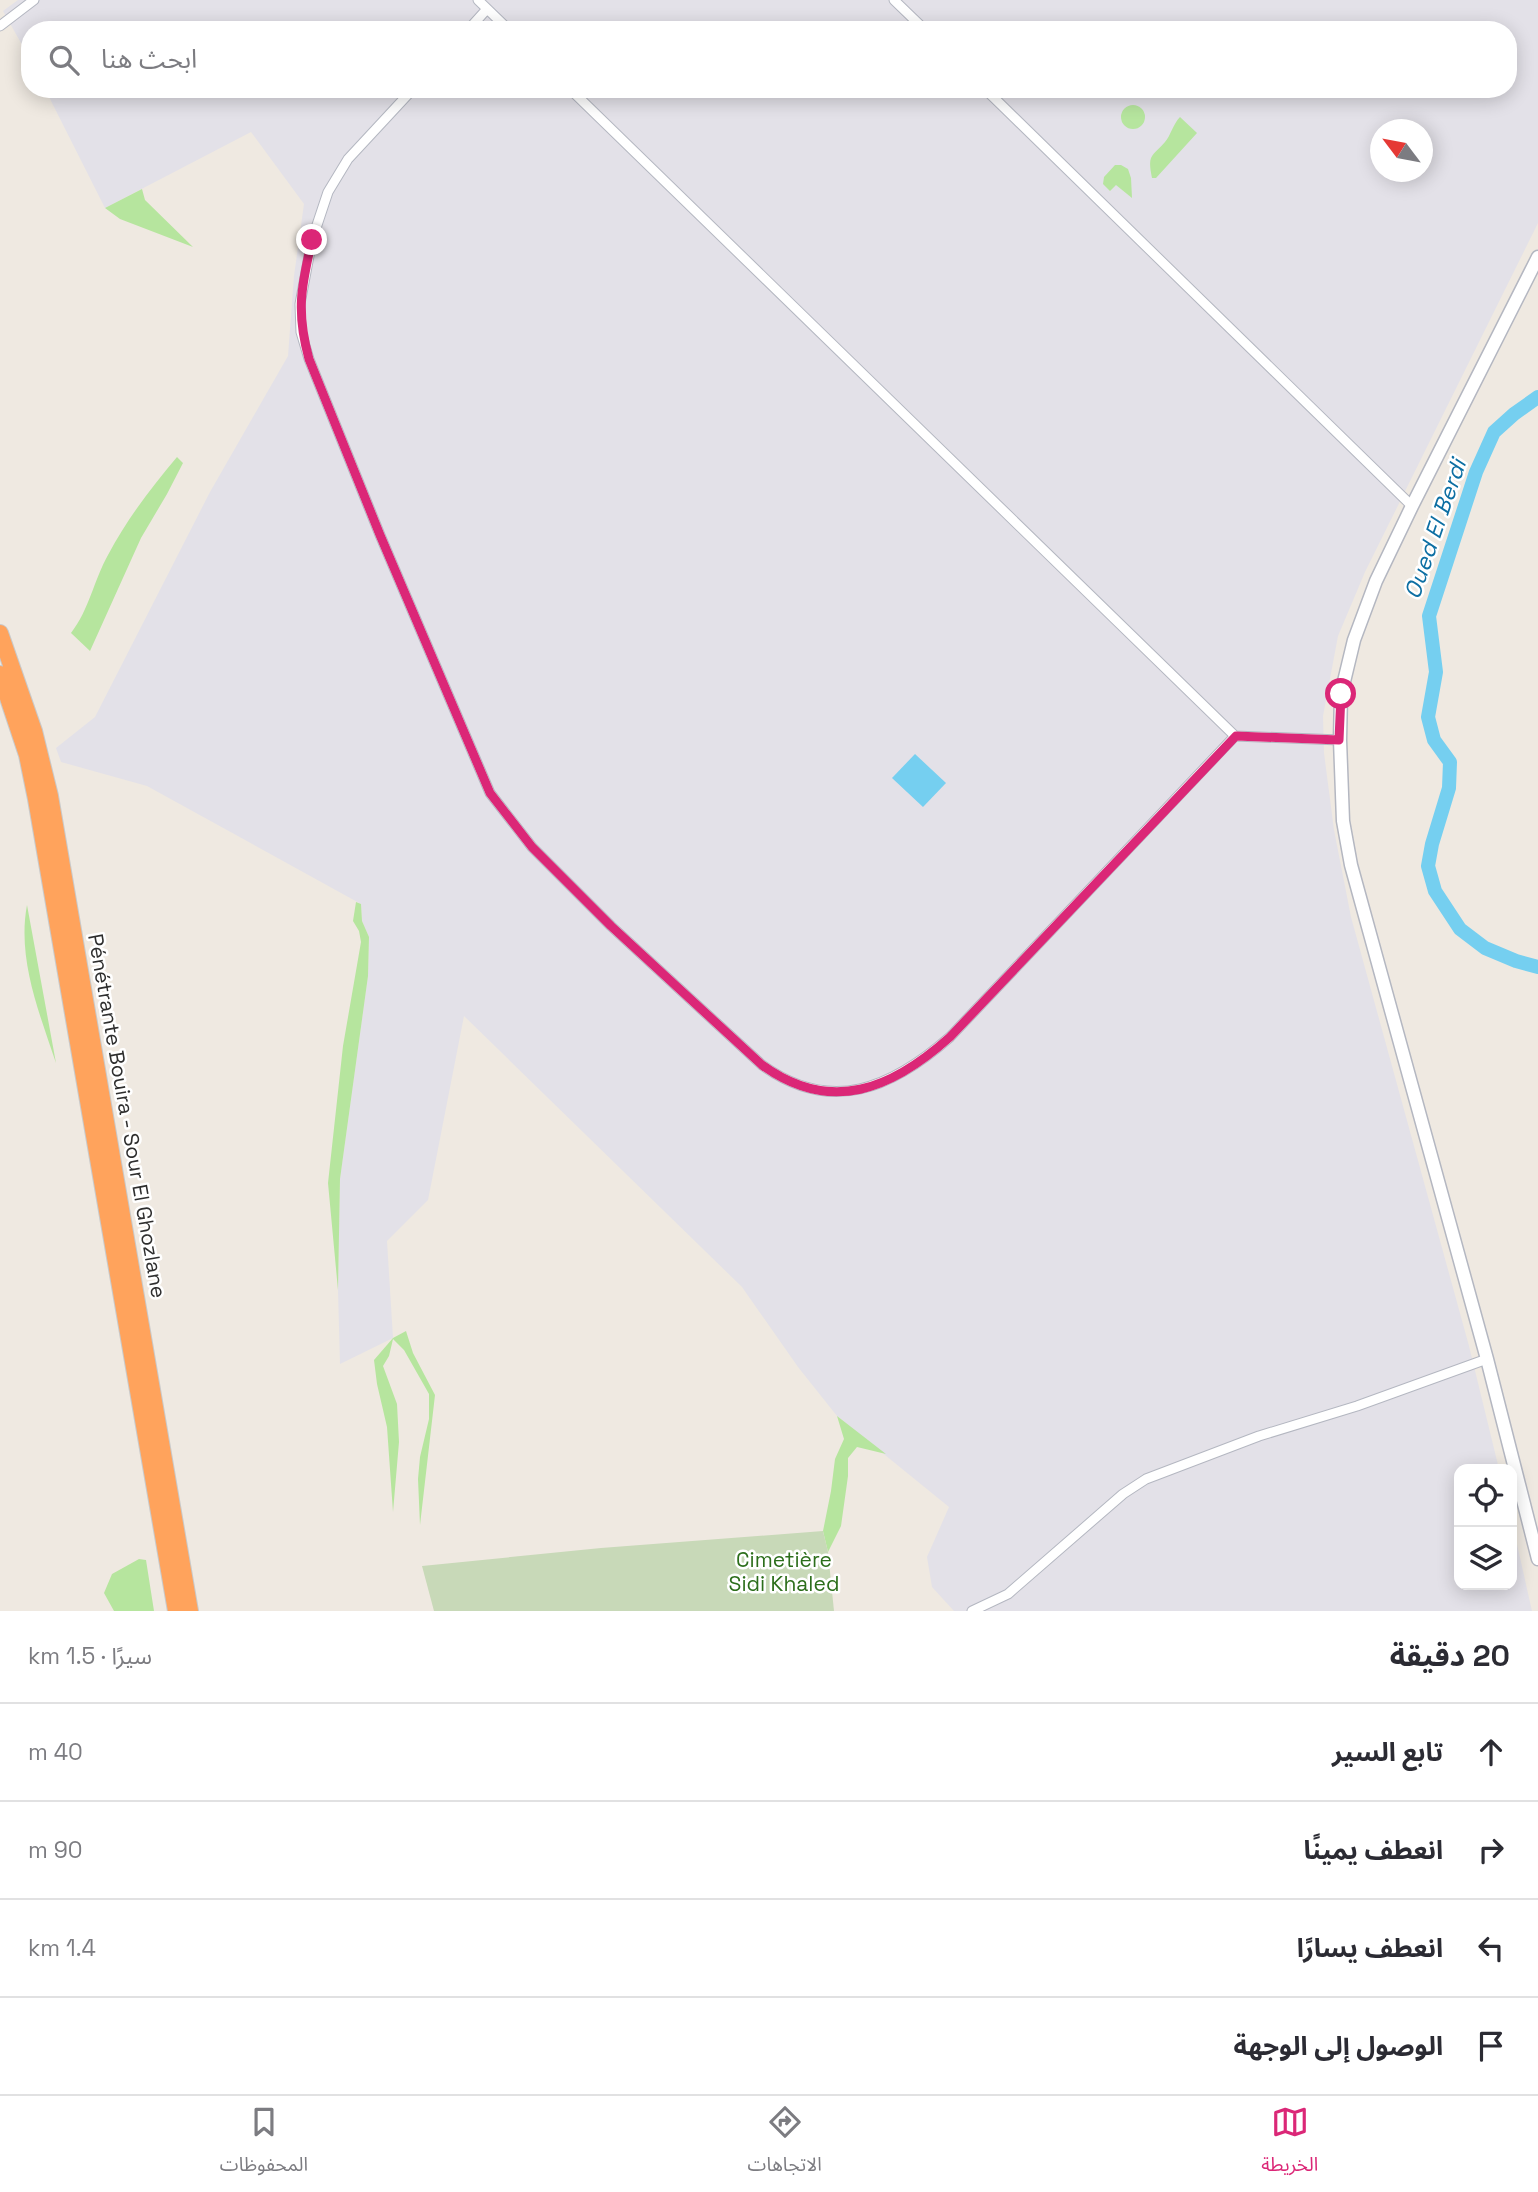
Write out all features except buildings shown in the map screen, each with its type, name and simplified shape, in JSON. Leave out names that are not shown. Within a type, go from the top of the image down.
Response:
[{"type":"highway","name":"Pénétrante Bouira - Sour El Ghozlane","points":[[0,633],[34,731],[50,796],[190,1611]]},
{"type":"highway","name":"Pénétrante Bouira - Sour El Ghozlane","points":[[0,674],[27,755],[38,812],[176,1611]]},
{"type":"main road","points":[[1538,257],[1376,581],[1354,640],[1341,694],[1339,740],[1343,821],[1351,865],[1487,1359],[1538,1559]]},
{"type":"street","points":[[0,26],[34,0]]},
{"type":"street","points":[[478,0],[500,21]]},
{"type":"street","points":[[894,0],[916,21]]},
{"type":"street","points":[[476,21],[487,9]]},
{"type":"street","points":[[405,98],[348,159],[328,192],[312,240],[300,304],[301,332],[309,359],[380,535],[490,793],[532,847],[611,926],[762,1065],[798,1086],[817,1091],[841,1092],[882,1082],[919,1063],[950,1037],[1236,736]]},
{"type":"street","points":[[579,98],[1236,736],[1339,740]]},
{"type":"street","points":[[994,98],[1412,506]]},
{"type":"street","points":[[972,1611],[1008,1594],[1124,1494],[1146,1479],[1259,1436],[1357,1406],[1487,1359]]},
{"type":"shaded area","points":[[18,0],[1538,0],[1538,223],[1365,572],[1338,636],[1323,716],[1324,753],[1334,830],[1351,917],[1469,1346],[1498,1464],[1454,1464],[1454,1590],[1517,1590],[1517,1544],[1532,1611],[954,1611],[932,1587],[927,1557],[949,1507],[837,1416],[798,1367],[742,1287],[464,1016],[428,1200],[387,1241],[393,1338],[340,1364],[340,1179],[368,976],[369,937],[362,921],[361,904],[147,786],[61,762],[56,748],[95,717],[210,492],[288,356],[294,276],[304,204],[251,132],[105,208],[50,98],[1517,98],[1517,21],[21,21],[21,43],[3,11]]},
{"type":"green space","points":[[1133,105],[1144,112],[1145,117],[1138,128],[1133,129],[1122,122],[1121,117],[1128,106]]},
{"type":"green space","points":[[1180,117],[1197,133],[1156,178],[1152,178],[1152,157]]},
{"type":"green space","points":[[1115,165],[1128,169],[1132,198],[1116,185],[1110,191],[1103,184],[1104,177]]},
{"type":"green space","points":[[142,189],[145,200],[193,247],[120,219],[105,208]]},
{"type":"green space","points":[[177,457],[183,463],[141,538],[90,651],[71,633],[115,542],[140,504]]},
{"type":"green space","points":[[356,902],[361,904],[362,921],[369,937],[368,976],[340,1179],[338,1290],[328,1183],[343,1046],[361,942],[353,921]]},
{"type":"green space","points":[[27,905],[56,1063],[27,965]]},
{"type":"green space","points":[[406,1331],[413,1353],[435,1395],[420,1525],[418,1479],[429,1419],[429,1394],[404,1350],[393,1339],[389,1356],[383,1366],[397,1404],[399,1442],[393,1512],[387,1427],[374,1360],[393,1338]]},
{"type":"green space","points":[[837,1416],[886,1454],[857,1447],[848,1458],[841,1526],[828,1552],[823,1531],[835,1459],[844,1439]]},
{"type":"green space","name":"Cimetière Sidi Khaled","points":[[823,1531],[834,1611],[434,1611],[422,1566],[601,1548]]},
{"type":"green space","points":[[139,1559],[146,1560],[154,1611],[114,1611],[104,1593],[112,1574]]},
{"type":"water","points":[[915,754],[946,783],[923,807],[892,778]]},
{"type":"waterway","name":"Oued El Berdi","points":[[1538,397],[1494,432],[1476,472],[1429,616],[1436,672],[1428,717],[1434,740],[1450,762],[1449,788],[1428,866],[1435,891],[1460,929],[1485,948],[1538,967]]},
{"type":"route","points":[[312,240],[300,304],[301,332],[309,359],[380,535],[490,793],[532,847],[611,926],[762,1065],[798,1086],[817,1091],[862,1089],[919,1063],[950,1037],[1236,736],[1339,740],[1341,694]]}]
